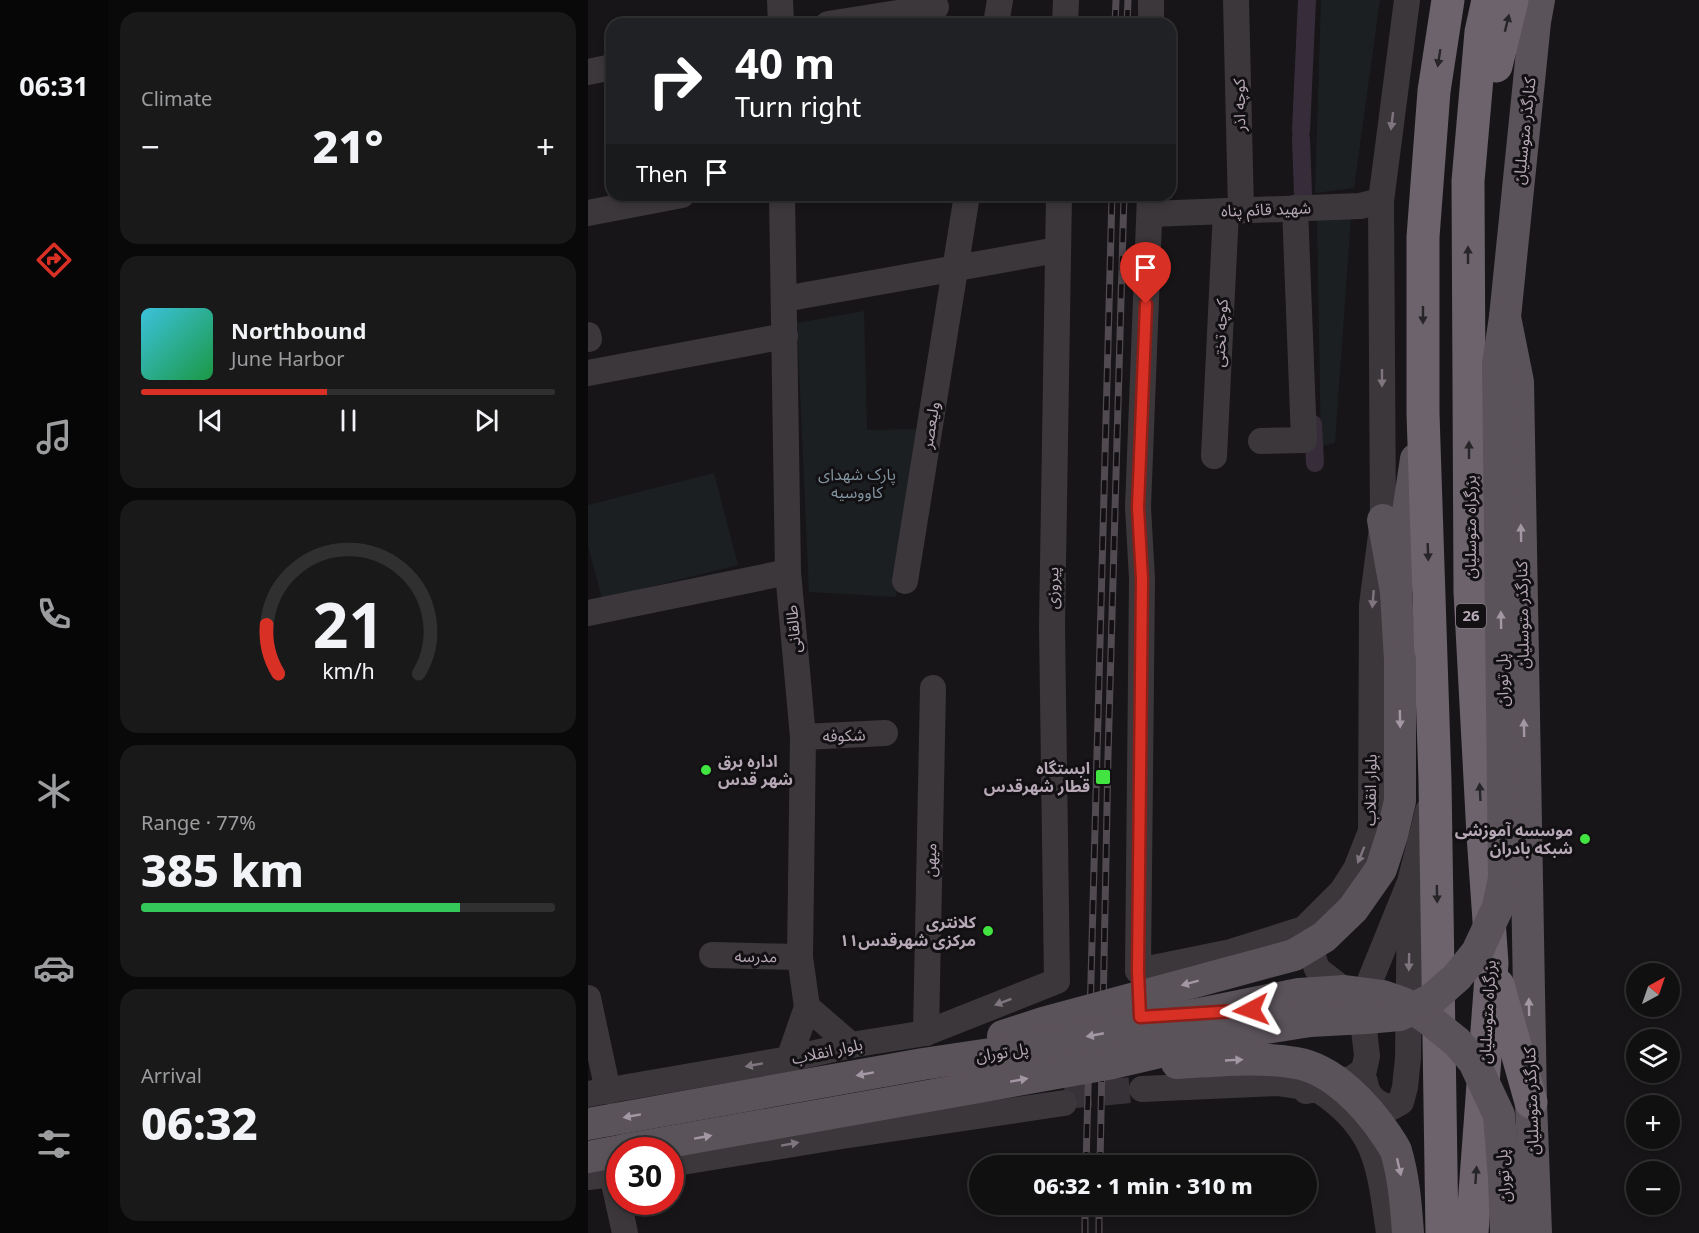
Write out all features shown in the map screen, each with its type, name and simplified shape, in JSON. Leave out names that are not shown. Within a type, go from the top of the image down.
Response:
[{"type":"highway","points":[[1442,1233],[1435,781],[1423,414],[1423,237],[1434,91],[1448,0]]},
{"type":"highway","name":"بزرگراه متوسلیان","points":[[1472,1233],[1492,963],[1470,592],[1468,181],[1481,32],[1488,0]]},
{"type":"highway","points":[[1468,181],[1533,6]]},
{"type":"highway","points":[[1492,963],[1531,1102]]},
{"type":"main road","name":"کنارگذر متوسلیان","points":[[1533,6],[1504,317],[1518,382],[1531,1102],[1536,1233]]},
{"type":"main road","name":"پل توران","points":[[684,1149],[1113,1063],[1259,1029],[1310,1021],[1400,1015],[1432,999],[1456,977],[1477,952],[1498,907],[1504,878],[1498,364],[1504,317]]},
{"type":"main road","points":[[1396,592],[1423,414]]},
{"type":"main road","points":[[923,1064],[1043,1023],[1294,955],[1324,937],[1353,909],[1381,869],[1400,801],[1400,660],[1396,592],[1383,520]]},
{"type":"main road","name":"پل توران","points":[[588,1124],[923,1064],[1024,1049],[1299,994],[1345,991],[1383,996],[1403,1003],[1426,1017],[1457,1042],[1474,1062],[1499,1115],[1506,1233]]},
{"type":"main road","name":"پل توران","points":[[1113,1063],[1161,1064],[1261,1059],[1298,1063],[1327,1075],[1356,1098],[1375,1118],[1395,1149],[1405,1190],[1408,1233]]},
{"type":"street","points":[[780,0],[781,18]]},
{"type":"street","points":[[997,18],[1000,0]]},
{"type":"street","points":[[1151,0],[1151,18]]},
{"type":"street","name":"کوچه اذر","points":[[1234,210],[1236,0]]},
{"type":"street","name":"بلوار انقلاب","points":[[1304,929],[1342,891],[1356,869],[1371,831],[1372,604],[1383,520],[1381,201],[1407,0]]},
{"type":"street","points":[[866,18],[936,7]]},
{"type":"street","points":[[588,72],[606,68]]},
{"type":"street","points":[[588,213],[651,201]]},
{"type":"street","name":"طالقانی","points":[[782,201],[788,572],[803,737],[800,957],[807,1006],[789,1059]]},
{"type":"street","name":"ولیعصر","points":[[905,581],[966,201]]},
{"type":"street","name":"پیروزی","points":[[1058,981],[1052,626],[1059,201]]},
{"type":"street","name":"شهید قائم پناه","points":[[1150,204],[1234,210],[1360,206],[1381,201]]},
{"type":"street","points":[[1150,204],[1138,507],[1142,579],[1138,971],[1140,1017],[1361,1003]]},
{"type":"street","points":[[1261,441],[1304,440],[1294,208]]},
{"type":"street","name":"کوچه تختی","points":[[1214,456],[1234,210]]},
{"type":"street","points":[[784,299],[1057,250]]},
{"type":"street","points":[[588,373],[785,336]]},
{"type":"street","points":[[588,613],[788,572]]},
{"type":"street","name":"میهن","points":[[926,1033],[933,688]]},
{"type":"street","name":"شکوفه","points":[[803,737],[885,733]]},
{"type":"street","points":[[1410,882],[1408,1058],[1401,1102],[1390,1108],[1376,1103],[1366,1090],[1364,1070],[1367,1056],[1361,1003],[1410,882],[1435,781]]},
{"type":"street","points":[[1138,971],[1231,952],[1304,929],[1317,969],[1361,1003]]},
{"type":"street","name":"مدرسه","points":[[712,955],[800,957]]},
{"type":"street","name":"بلوار انقلاب","points":[[598,1093],[926,1033],[1058,981]]},
{"type":"street","points":[[588,998],[598,1093]]},
{"type":"street","points":[[807,1006],[851,1045]]},
{"type":"street","points":[[817,1053],[841,1130]]},
{"type":"street","points":[[1141,1094],[1285,1094],[1317,1089],[1353,1078],[1364,1070]]},
{"type":"street","points":[[1317,1089],[1342,1107],[1357,1122],[1367,1138],[1376,1158],[1389,1233]]},
{"type":"street","points":[[684,1161],[841,1130],[1065,1100]]},
{"type":"street","points":[[621,1215],[625,1233]]},
{"type":"green space","points":[[1321,0],[1380,0],[1354,188],[1315,193]]},
{"type":"green space","points":[[1351,218],[1335,443],[1321,446],[1317,219]]},
{"type":"green space","name":"پارک شهدای کاووسیه","points":[[864,311],[867,430],[918,429],[896,597],[809,592],[797,323]]},
{"type":"green space","points":[[714,473],[738,565],[602,599],[588,545],[588,505]]},
{"type":"waterway","points":[[1301,131],[1307,0]]},
{"type":"waterway","points":[[1301,138],[1303,194]]},
{"type":"waterway","points":[[1313,424],[1315,463]]},
{"type":"tunnel","points":[[1065,1096],[1142,1089]]},
{"type":"railway","points":[[1115,18],[1116,0]]},
{"type":"railway","points":[[1127,18],[1128,0]]},
{"type":"railway","points":[[1086,1155],[1112,201]]},
{"type":"railway","points":[[1100,1155],[1108,756],[1124,201]]},
{"type":"railway","points":[[1085,1215],[1085,1233]]},
{"type":"railway","points":[[1099,1215],[1099,1233]]},
{"type":"place","name":"اداره برق شهر قدس","points":[[706,770]]},
{"type":"place","name":"ایستگاه قطار شهرقدس","points":[[1103,777]]},
{"type":"place","name":"موسسه آموزشی شبکه بادران","points":[[1585,839]]},
{"type":"place","name":"کلانتری ۱۱مرکزی شهرقدس","points":[[988,931]]},
{"type":"route","points":[[1146,304],[1138,507],[1142,579],[1138,971],[1140,1017],[1251,1010]]}]
